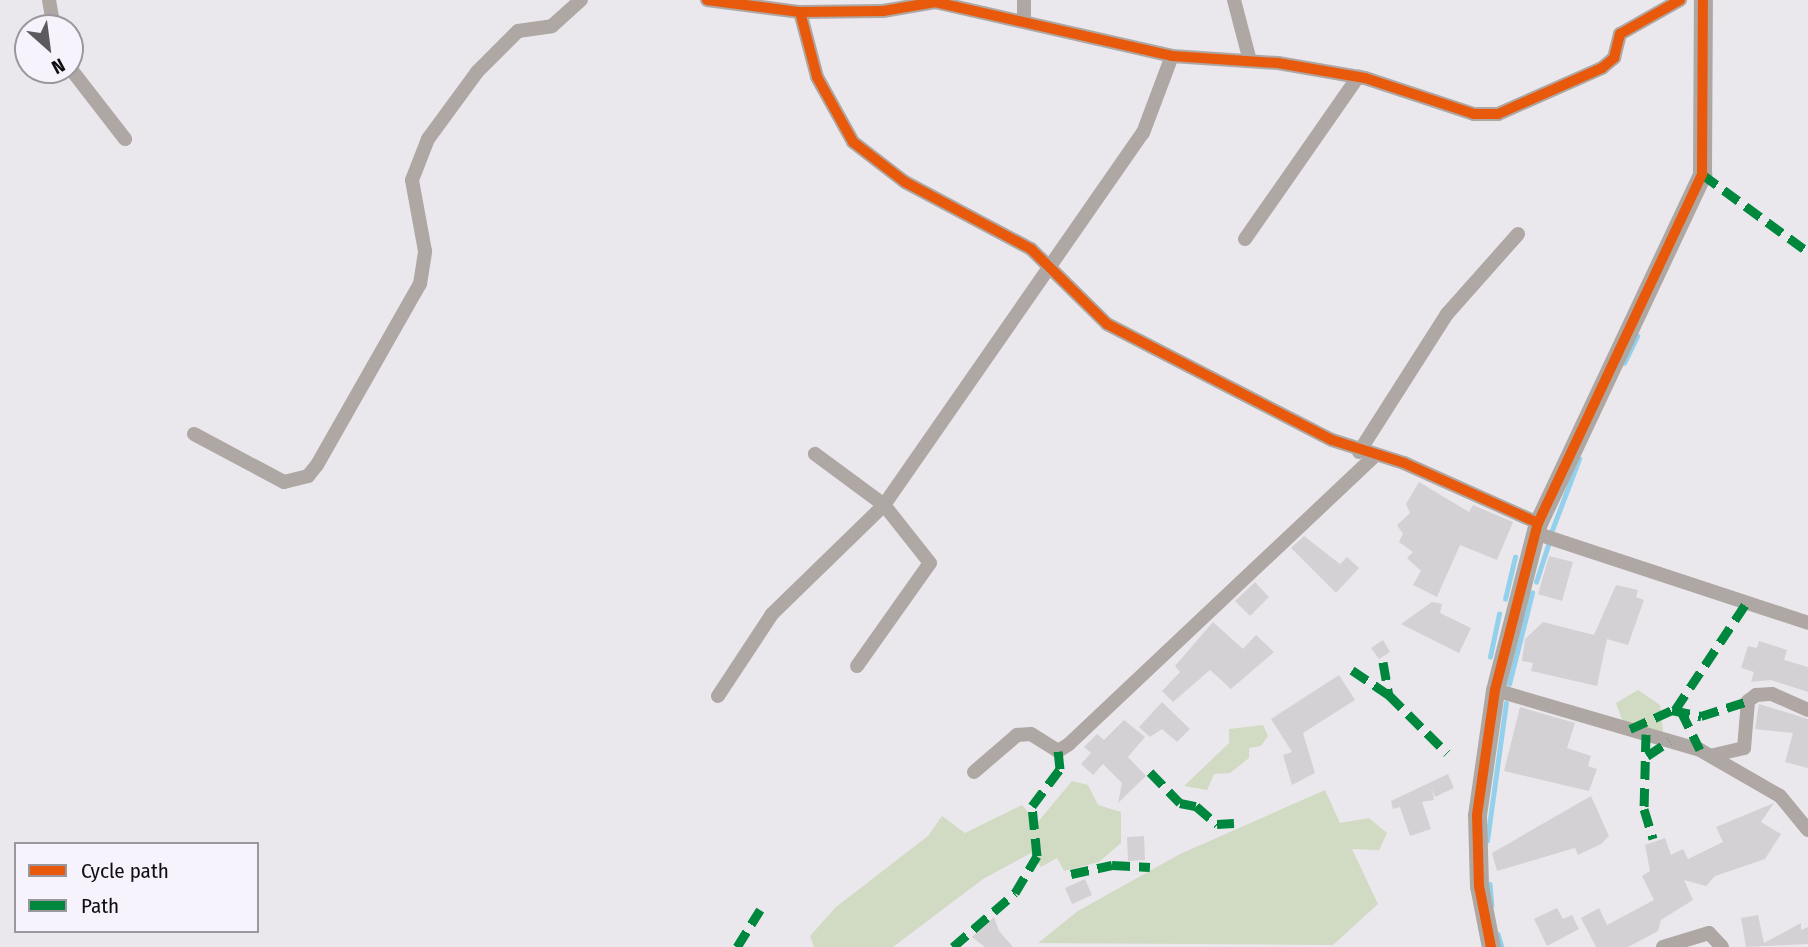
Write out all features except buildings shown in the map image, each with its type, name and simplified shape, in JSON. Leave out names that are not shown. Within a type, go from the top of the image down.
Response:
[{"type":"street","points":[[194,434],[284,482],[308,476],[317,465],[420,284],[425,251],[412,180],[428,139],[477,72],[518,31],[551,26],[581,0]]},
{"type":"street","points":[[707,0],[800,12],[883,11],[935,2],[1024,19],[1172,56],[1250,61],[1359,77],[1474,114],[1498,114],[1602,68],[1614,58],[1620,34],[1680,0]]},
{"type":"street","points":[[1024,0],[1024,19]]},
{"type":"street","points":[[1234,0],[1250,61]]},
{"type":"street","points":[[1491,947],[1479,886],[1477,815],[1495,690],[1537,528],[1702,174],[1703,0]]},
{"type":"street","points":[[800,12],[817,77],[853,142],[905,182],[1006,234],[1047,265],[1107,324],[1359,452],[1375,456],[1537,528],[1808,623]]},
{"type":"street","points":[[718,696],[772,614],[884,505],[971,387],[1047,265],[1143,133],[1172,56]]},
{"type":"street","points":[[1245,239],[1359,77]]},
{"type":"street","points":[[82,84],[125,139]]},
{"type":"street","points":[[1359,452],[1447,314],[1518,234]]},
{"type":"street","points":[[815,454],[884,505],[930,564],[857,666]]},
{"type":"street","points":[[974,772],[1017,735],[1031,734],[1058,751],[1069,744],[1375,456]]},
{"type":"street","points":[[1495,690],[1710,754],[1780,796],[1808,830]]},
{"type":"street","points":[[1710,754],[1744,748],[1748,701],[1756,695],[1772,694],[1808,710]]},
{"type":"street","points":[[1663,947],[1709,933],[1722,947]]},
{"type":"green space","points":[[1638,690],[1660,705],[1663,732],[1622,720],[1616,703]]},
{"type":"green space","points":[[1263,725],[1268,736],[1261,746],[1249,748],[1249,758],[1230,773],[1214,774],[1207,790],[1184,786],[1229,743],[1229,729]]},
{"type":"green space","points":[[1072,781],[1088,785],[1098,805],[1121,812],[1121,843],[1099,862],[1064,871],[1057,858],[1041,867],[1031,853],[983,879],[893,947],[814,947],[810,936],[836,907],[928,836],[942,816],[965,833],[1022,805],[1037,823]]},
{"type":"green space","points":[[1325,790],[1340,823],[1369,818],[1387,833],[1379,850],[1352,849],[1378,904],[1333,945],[1038,943],[1078,911],[1180,854]]},
{"type":"waterway","points":[[1624,363],[1637,336]]},
{"type":"waterway","points":[[1552,530],[1579,459]]},
{"type":"waterway","points":[[1536,582],[1549,542]]},
{"type":"waterway","points":[[1505,599],[1515,557]]},
{"type":"waterway","points":[[1509,684],[1532,593]]},
{"type":"waterway","points":[[1490,657],[1499,614]]},
{"type":"waterway","points":[[1487,841],[1506,703]]},
{"type":"waterway","points":[[1490,884],[1492,905]]},
{"type":"waterway","points":[[1498,934],[1502,947]]},
{"type":"marked path","points":[[1702,174],[1808,252]]},
{"type":"marked path","points":[[1675,710],[1747,602]]},
{"type":"marked path","points":[[1383,662],[1389,695],[1447,753]]},
{"type":"marked path","points":[[1352,670],[1389,695]]},
{"type":"marked path","points":[[1630,729],[1672,710],[1701,716],[1748,701]]},
{"type":"marked path","points":[[1681,711],[1700,750]]},
{"type":"marked path","points":[[1646,734],[1644,809],[1653,839]]},
{"type":"marked path","points":[[1647,756],[1669,741]]},
{"type":"marked path","points":[[953,947],[1015,893],[1037,856],[1032,806],[1060,769],[1058,751]]},
{"type":"marked path","points":[[1150,772],[1180,803],[1196,806],[1217,824],[1234,823]]},
{"type":"marked path","points":[[1071,874],[1112,865],[1150,867]]},
{"type":"marked path","points":[[737,947],[760,910]]},
{"type":"cycle path","points":[[707,0],[800,12],[883,11],[935,2],[1172,56],[1278,63],[1365,78],[1474,114],[1498,114],[1602,68],[1614,58],[1620,34],[1680,0]]},
{"type":"cycle path","points":[[1491,947],[1479,886],[1477,815],[1495,690],[1538,523],[1702,174],[1703,0]]},
{"type":"cycle path","points":[[800,12],[817,77],[853,142],[905,182],[1031,249],[1107,324],[1332,440],[1404,463],[1538,523]]}]
